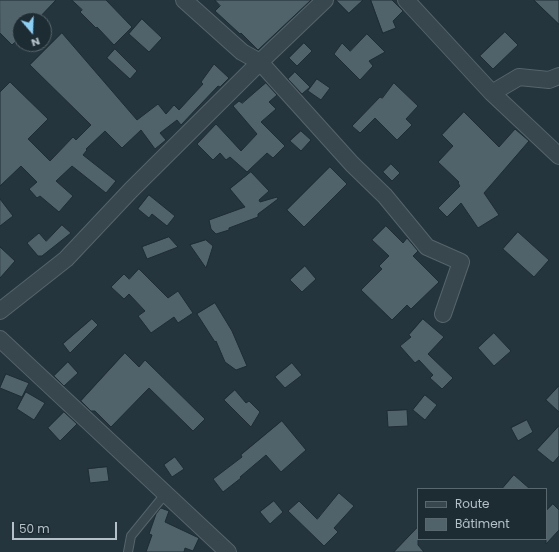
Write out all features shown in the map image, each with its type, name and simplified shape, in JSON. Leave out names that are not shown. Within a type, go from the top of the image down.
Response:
[{"type":"street","points":[[184,0],[242,52],[260,62],[352,164],[385,196],[427,247],[461,262],[443,314]]},
{"type":"street","points":[[0,311],[66,258],[131,190],[325,0]]},
{"type":"street","points":[[406,0],[492,93],[559,156]]},
{"type":"street","points":[[492,93],[518,77],[549,80],[559,76]]},
{"type":"street","points":[[0,339],[228,552]]},
{"type":"lane","points":[[128,552],[131,536],[166,493]]},
{"type":"building","points":[[0,0],[56,0],[45,12],[12,12],[12,45],[0,33]]},
{"type":"building","points":[[72,0],[106,0],[132,27],[114,45],[80,12],[82,10]]},
{"type":"building","points":[[215,0],[311,0],[258,50],[215,11],[220,6]]},
{"type":"building","points":[[336,0],[363,0],[349,13]]},
{"type":"building","points":[[371,0],[392,0],[403,11],[393,21],[396,28],[383,33]]},
{"type":"building","points":[[534,0],[559,0],[559,24]]},
{"type":"building","points":[[142,19],[162,38],[149,52],[129,34]]},
{"type":"building","points":[[505,32],[518,45],[493,69],[480,56]]},
{"type":"building","points":[[62,33],[137,120],[158,104],[166,114],[174,105],[179,110],[203,84],[201,82],[214,64],[229,78],[220,87],[218,86],[181,125],[177,120],[160,133],[166,140],[155,149],[141,130],[122,148],[105,131],[86,149],[87,150],[83,155],[116,181],[106,193],[72,166],[56,181],[73,196],[59,212],[40,196],[37,198],[29,189],[37,182],[21,166],[0,186],[0,92],[10,82],[48,119],[28,139],[50,161],[73,137],[76,140],[91,125],[30,65],[43,52],[52,52],[52,43]]},
{"type":"building","points":[[367,34],[385,52],[369,61],[373,66],[360,80],[334,54],[342,43],[350,51]]},
{"type":"building","points":[[304,43],[312,51],[297,66],[289,58]]},
{"type":"building","points":[[115,49],[137,71],[130,79],[107,58]]},
{"type":"building","points":[[295,72],[310,87],[302,94],[288,79]]},
{"type":"building","points":[[317,79],[330,88],[321,100],[308,91]]},
{"type":"building","points":[[266,83],[277,95],[269,102],[276,109],[261,122],[285,146],[273,158],[267,153],[247,172],[230,157],[226,160],[220,153],[213,160],[197,144],[216,124],[241,151],[257,134],[233,106],[239,101],[242,103]]},
{"type":"building","points":[[394,83],[418,106],[406,119],[412,125],[397,140],[375,118],[360,133],[352,126],[380,97],[382,98]]},
{"type":"building","points":[[464,112],[499,147],[515,129],[529,141],[484,193],[499,215],[478,228],[461,203],[447,217],[438,208],[460,186],[458,183],[459,182],[438,162],[453,146],[442,135]]},
{"type":"building","points":[[301,131],[311,140],[301,151],[290,141]]},
{"type":"building","points":[[391,164],[400,173],[392,181],[383,172]]},
{"type":"building","points":[[330,167],[347,184],[304,227],[287,210]]},
{"type":"building","points":[[251,172],[269,191],[259,200],[260,202],[277,197],[278,199],[258,214],[258,217],[216,234],[211,229],[209,220],[245,207],[230,189]]},
{"type":"building","points":[[149,195],[175,216],[167,226],[152,214],[149,218],[138,209]]},
{"type":"building","points":[[0,199],[13,216],[0,226]]},
{"type":"building","points":[[62,225],[71,233],[42,256],[38,256],[27,243],[39,233],[46,241]]},
{"type":"building","points":[[386,226],[403,243],[407,238],[418,251],[413,256],[439,282],[411,309],[407,305],[392,320],[361,290],[382,269],[379,266],[389,256],[372,240]]},
{"type":"building","points":[[518,232],[549,260],[534,277],[503,249]]},
{"type":"building","points":[[169,237],[178,247],[147,259],[142,247]]},
{"type":"building","points":[[206,240],[213,246],[206,268],[190,245]]},
{"type":"building","points":[[0,247],[15,261],[0,278]]},
{"type":"building","points":[[305,266],[316,279],[302,292],[290,280]]},
{"type":"building","points":[[139,269],[168,298],[178,291],[193,313],[178,323],[174,317],[151,333],[138,316],[145,311],[129,294],[124,299],[111,287],[124,274],[129,279]]},
{"type":"building","points":[[215,303],[232,331],[247,366],[236,370],[225,362],[216,341],[215,342],[197,314]]},
{"type":"building","points":[[92,319],[98,325],[70,353],[63,344]]},
{"type":"building","points":[[423,319],[444,337],[428,354],[453,378],[442,389],[430,378],[433,375],[419,360],[415,363],[400,346],[411,337],[409,335]]},
{"type":"building","points":[[494,333],[511,351],[494,366],[478,348]]},
{"type":"building","points":[[125,353],[139,367],[145,360],[205,419],[193,431],[149,388],[111,427],[95,411],[91,411],[81,401]]},
{"type":"building","points":[[68,362],[78,373],[64,386],[54,376]]},
{"type":"building","points":[[292,363],[302,375],[285,388],[275,377]]},
{"type":"building","points":[[6,374],[29,383],[22,397],[0,388]]},
{"type":"building","points":[[559,386],[559,412],[546,400]]},
{"type":"building","points":[[235,390],[246,403],[249,401],[260,412],[251,427],[224,400]]},
{"type":"building","points":[[26,392],[45,403],[34,420],[17,409]]},
{"type":"building","points":[[425,395],[437,405],[425,420],[413,410]]},
{"type":"building","points":[[407,410],[408,426],[388,427],[387,411]]},
{"type":"building","points":[[64,412],[77,424],[60,441],[48,428]]},
{"type":"building","points":[[527,420],[533,432],[518,441],[511,428]]},
{"type":"building","points":[[282,421],[306,450],[281,472],[266,455],[223,492],[213,479],[242,457],[241,455]]},
{"type":"building","points":[[559,426],[559,456],[553,463],[537,450]]},
{"type":"building","points":[[175,457],[184,469],[172,477],[164,465]]},
{"type":"building","points":[[107,467],[109,481],[90,483],[88,469]]},
{"type":"building","points":[[514,475],[529,488],[503,488]]},
{"type":"building","points":[[339,493],[354,506],[334,528],[338,532],[324,546],[288,511],[299,501],[317,519]]},
{"type":"building","points":[[274,501],[283,512],[270,524],[260,512]]},
{"type":"building","points":[[553,504],[559,510],[559,530],[546,544],[547,540],[547,510]]},
{"type":"building","points":[[161,508],[169,511],[165,522],[199,538],[193,551],[185,548],[184,552],[146,552],[152,535],[149,534],[156,514]]},
{"type":"building","points":[[417,528],[418,545],[424,552],[394,552]]}]
